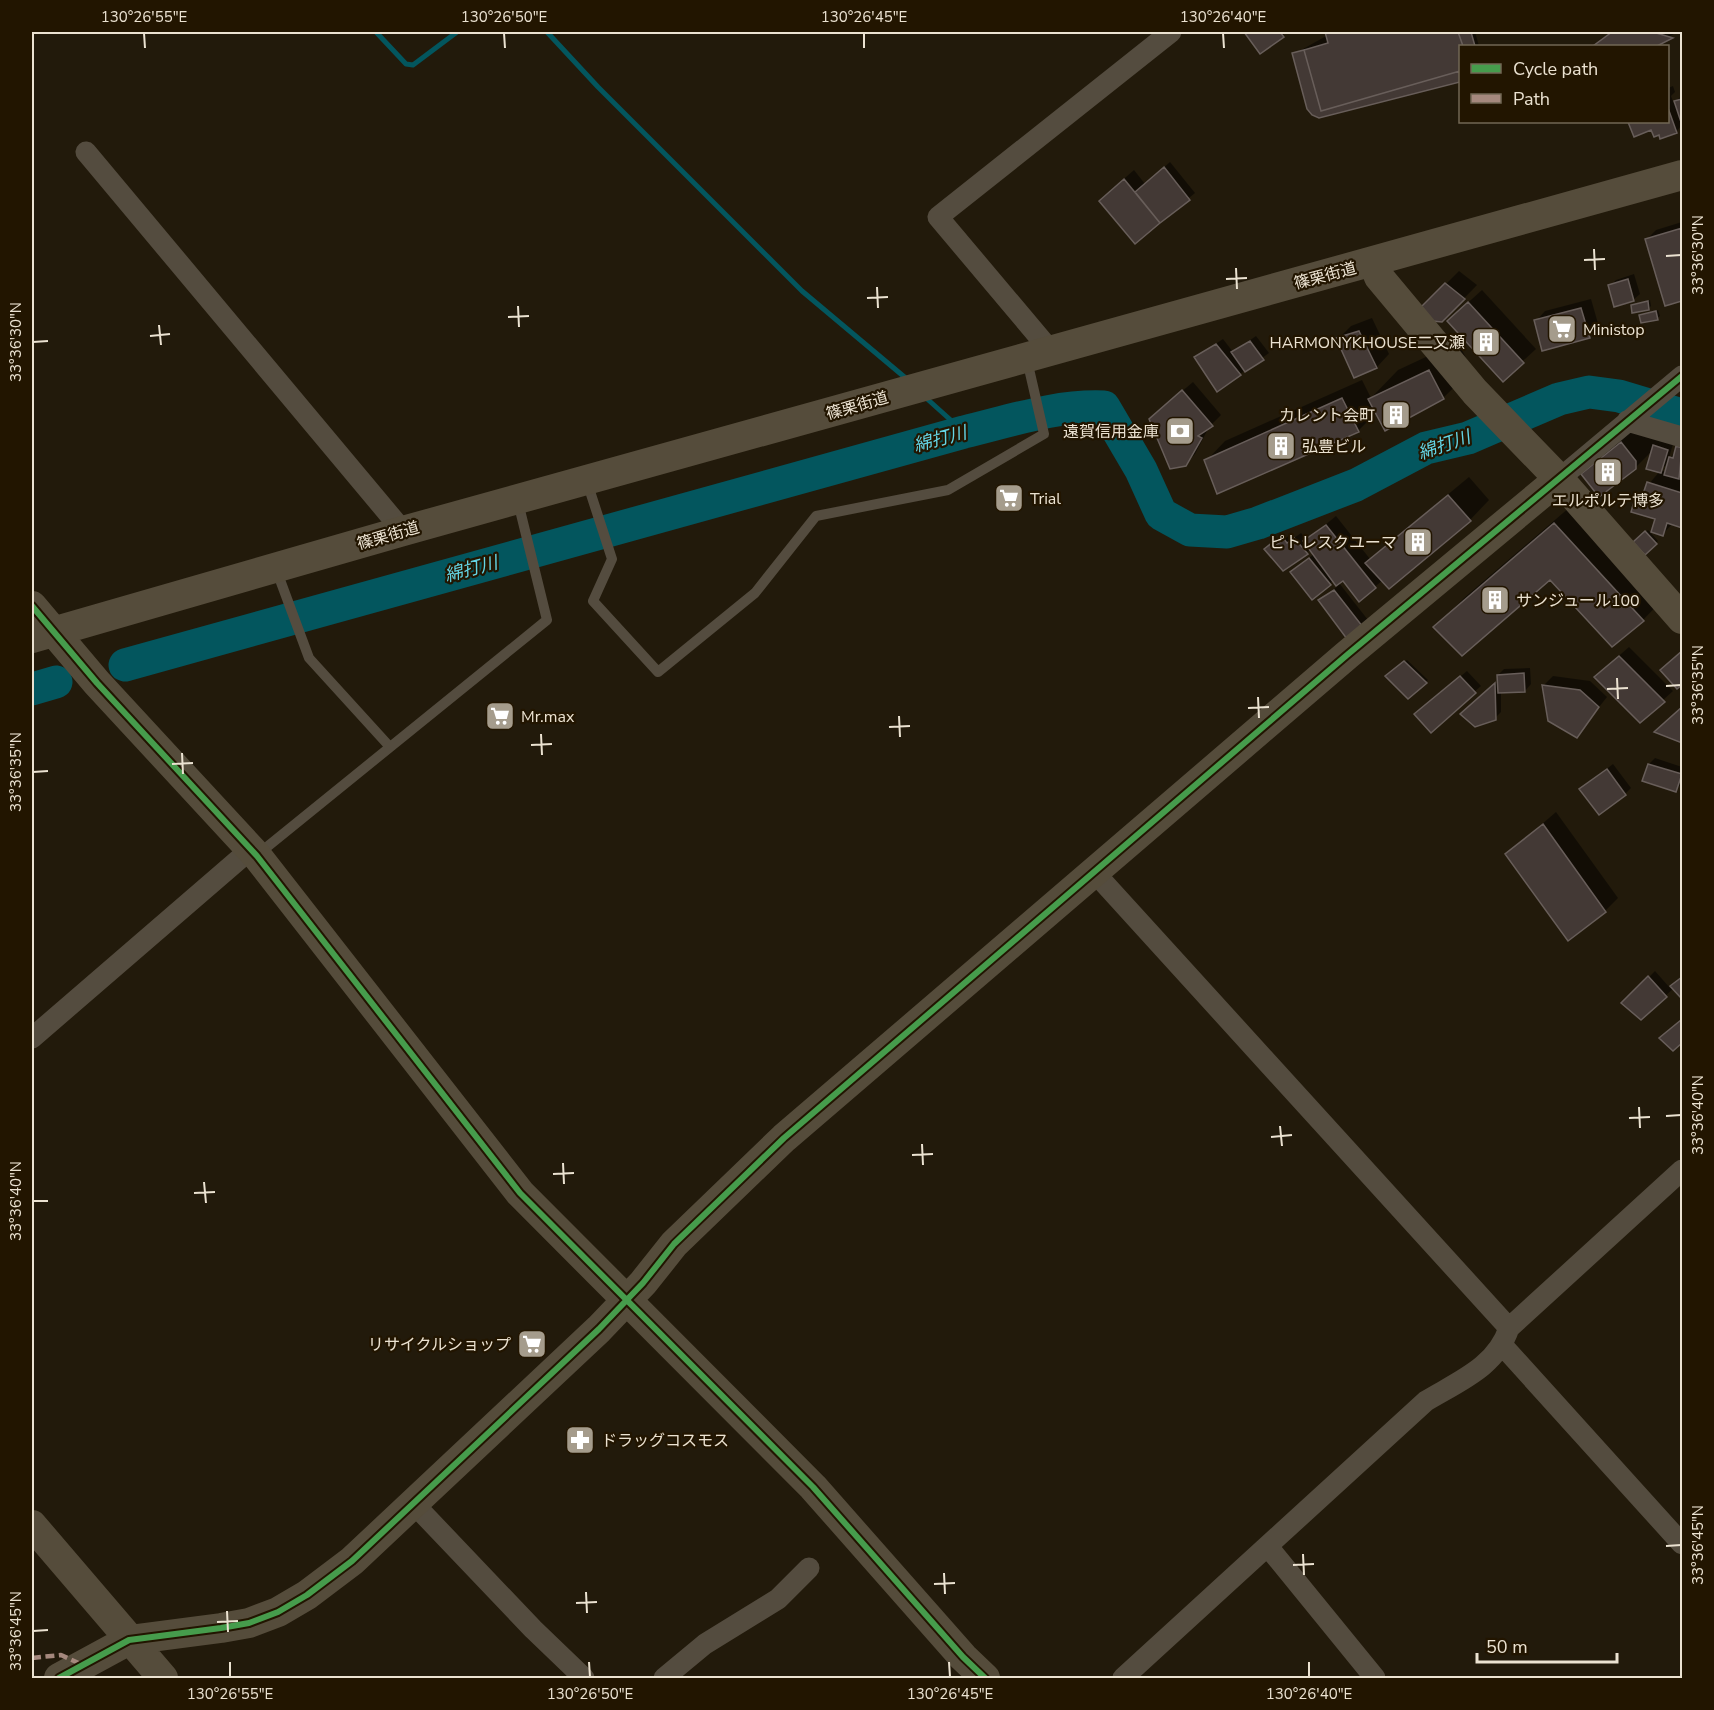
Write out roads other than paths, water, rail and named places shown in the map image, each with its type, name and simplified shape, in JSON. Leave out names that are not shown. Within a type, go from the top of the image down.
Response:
[{"type":"street","points":[[1038,353],[938,217],[1171,32]]},
{"type":"street","points":[[86,152],[403,531]]},
{"type":"street","name":"篠栗街道","points":[[43,635],[517,499],[587,482],[1038,353],[1683,175]]},
{"type":"street","points":[[1373,262],[1378,277],[1475,392],[1559,479],[1683,619]]},
{"type":"street","points":[[59,1678],[89,1665],[129,1640],[221,1629],[278,1612],[307,1595],[352,1561],[599,1329],[626,1298],[643,1283],[674,1244],[784,1138],[1347,655],[1683,376]]},
{"type":"street","points":[[1633,416],[1683,437]]},
{"type":"street","points":[[32,606],[43,635],[78,659],[97,683],[254,852],[520,1193],[813,1487],[963,1657],[985,1678]]},
{"type":"street","points":[[32,1038],[254,852]]},
{"type":"street","points":[[1095,873],[1506,1337],[1683,1544]]},
{"type":"street","points":[[1124,1678],[1269,1548],[1426,1401],[1482,1367],[1506,1337],[1683,1170]]},
{"type":"street","points":[[413,1503],[533,1629],[584,1678]]},
{"type":"street","points":[[32,1525],[163,1678]]},
{"type":"street","points":[[1269,1548],[1375,1678]]},
{"type":"street","points":[[664,1678],[705,1644],[778,1599],[809,1568]]},
{"type":"lane","points":[[587,482],[612,559],[593,601],[658,672],[755,593],[816,516],[948,489],[1044,434],[1038,353]]},
{"type":"lane","points":[[254,852],[390,747],[547,620],[517,499]]},
{"type":"lane","points":[[276,568],[309,658],[390,747]]},
{"type":"waterway","points":[[376,32],[406,64],[413,65],[457,32]]},
{"type":"waterway","points":[[547,32],[598,87],[802,291],[908,380]]},
{"type":"waterway","name":"綿打川","points":[[125,665],[964,432],[1051,411],[1104,407],[1141,470],[1161,514],[1190,530],[1227,532],[1258,523],[1356,485],[1426,448],[1468,438],[1559,399],[1589,392],[1619,396],[1682,415]]},
{"type":"waterway","points":[[925,397],[964,432]]},
{"type":"waterway","name":"綿打川","points":[[32,689],[56,682]]},
{"type":"place","name":"Ministop","points":[[1562,329]]},
{"type":"place","name":"HARMONYKHOUSE二又瀬","points":[[1486,342]]},
{"type":"place","name":"カレント会町","points":[[1396,415]]},
{"type":"place","name":"遠賀信用金庫","points":[[1180,431]]},
{"type":"place","name":"弘豊ビル","points":[[1281,446]]},
{"type":"place","name":"エルポルテ博多","points":[[1608,472]]},
{"type":"place","name":"Trial","points":[[1009,498]]},
{"type":"place","name":"ピトレスクユーマ","points":[[1418,542]]},
{"type":"place","name":"サンジュール100","points":[[1495,600]]},
{"type":"place","name":"Mr.max","points":[[500,716]]},
{"type":"place","name":"リサイクルショップ","points":[[532,1344]]},
{"type":"place","name":"ドラッグコスモス","points":[[580,1440]]}]
